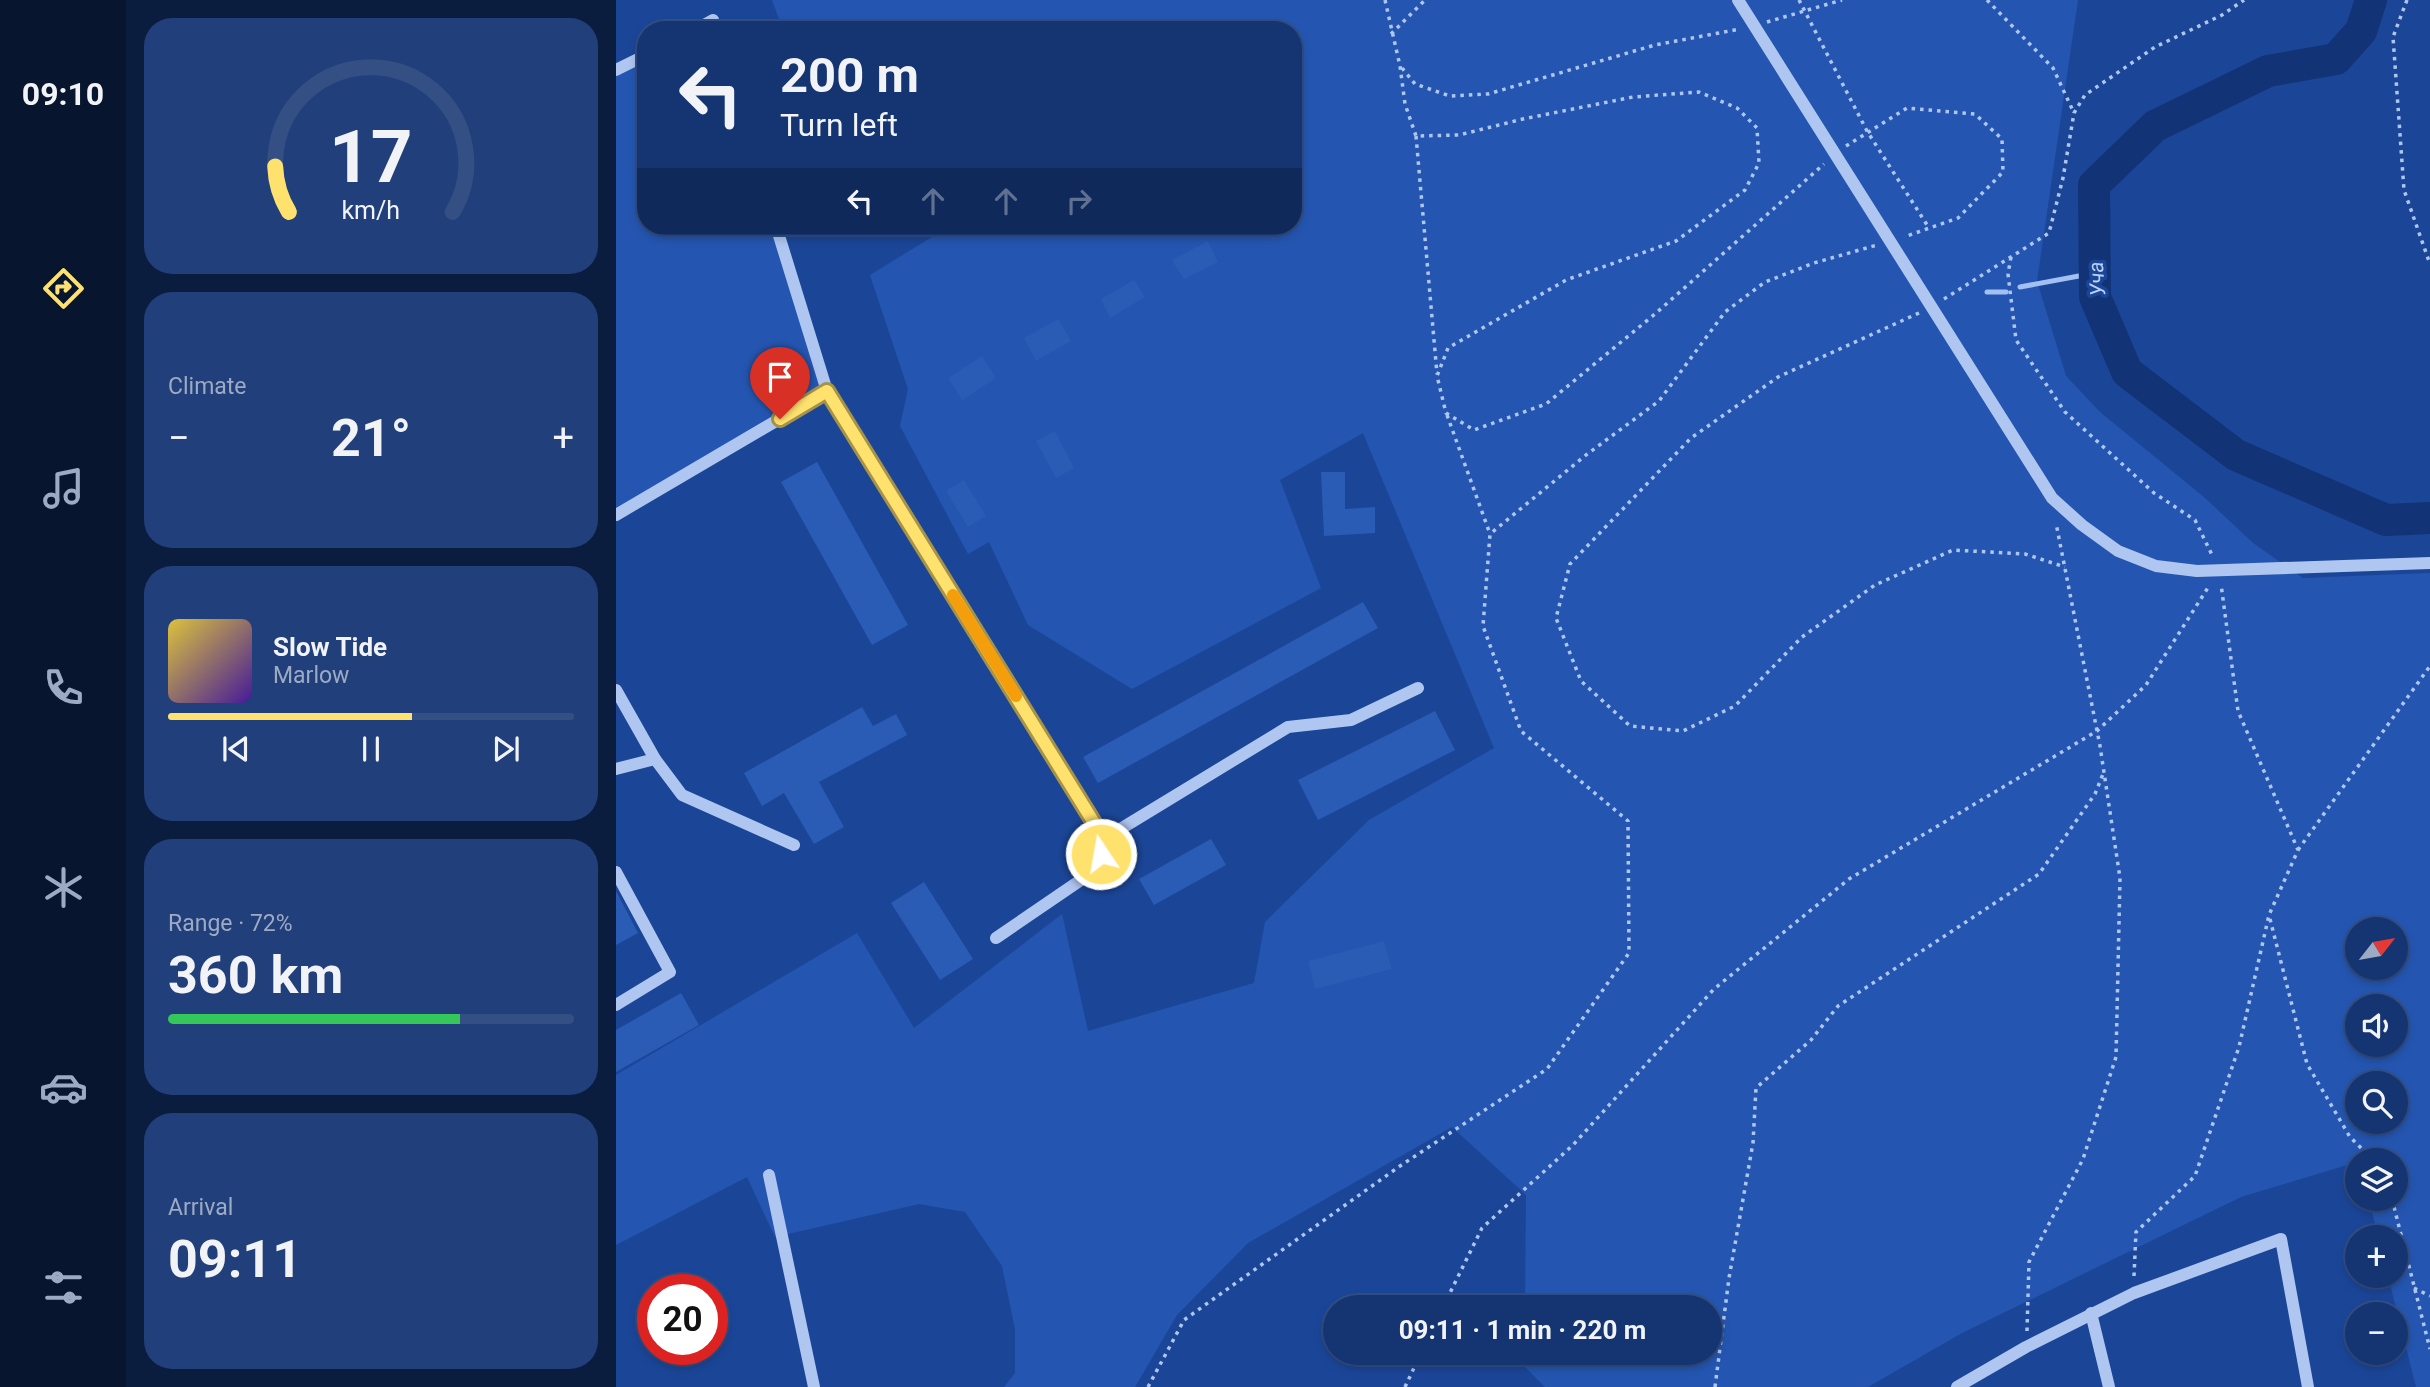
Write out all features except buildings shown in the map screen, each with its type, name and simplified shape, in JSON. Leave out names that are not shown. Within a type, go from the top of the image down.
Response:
[{"type":"lane","points":[[1738,0],[2052,498],[2082,525],[2118,551],[2157,566],[2219,570],[2430,563]]},
{"type":"lane","points":[[616,71],[637,60]]},
{"type":"lane","points":[[779,235],[827,391],[1104,839],[1097,869],[996,938]]},
{"type":"lane","points":[[616,515],[827,391]]},
{"type":"lane","points":[[1104,839],[1288,727],[1351,720],[1418,688]]},
{"type":"lane","points":[[616,690],[654,759],[682,795],[794,845]]},
{"type":"lane","points":[[616,769],[654,759]]},
{"type":"lane","points":[[616,872],[670,972],[616,1005]]},
{"type":"lane","points":[[769,1175],[814,1387]]},
{"type":"lane","points":[[1957,1387],[2026,1347],[2134,1293],[2281,1239],[2308,1387]]},
{"type":"lane","points":[[2091,1313],[2109,1387]]},
{"type":"path","points":[[1148,1387],[1184,1320],[1400,1166],[1547,1069],[1629,953],[1628,821],[1521,731],[1483,626],[1490,534],[1446,413],[1437,376],[1416,136],[1405,104],[1400,66],[1385,0]]},
{"type":"path","points":[[1391,34],[1425,0]]},
{"type":"path","points":[[1799,0],[1867,131],[1930,228]]},
{"type":"path","points":[[1400,66],[1415,84],[1450,96],[1488,94],[1655,45],[1754,26],[1842,0]]},
{"type":"path","points":[[1987,0],[2053,68],[2074,113]]},
{"type":"path","points":[[2065,567],[2025,554],[1953,550],[1875,585],[1802,637],[1735,706],[1683,731],[1630,726],[1581,681],[1556,618],[1570,564],[1691,438],[1778,377],[1931,307],[2049,233],[2074,113],[2085,95],[2155,47],[2222,15],[2244,0]]},
{"type":"path","points":[[2407,0],[2393,37],[2404,190],[2430,264]]},
{"type":"path","points":[[1416,136],[1459,135],[1524,118],[1633,97],[1699,92],[1737,108],[1757,128],[1759,163],[1745,190],[1676,241],[1566,280],[1448,348],[1437,376]]},
{"type":"path","points":[[1446,413],[1474,430],[1545,404],[1654,314],[1835,155],[1867,131],[1907,108],[1975,114],[2002,139],[2003,172],[1958,218],[1890,242],[1814,262],[1765,282],[1725,312],[1659,401],[1586,455],[1490,534]]},
{"type":"path","points":[[2011,257],[2008,274],[2016,340],[2065,412],[2154,493],[2195,520],[2219,570],[2238,711],[2298,850]]},
{"type":"path","points":[[2026,1347],[2029,1262],[2083,1159],[2116,1057],[2120,878],[2097,731],[2052,498]]},
{"type":"path","points":[[1449,1295],[1482,1228],[1573,1145],[1714,989],[1849,879],[2097,731],[2146,685],[2219,570]]},
{"type":"path","points":[[2134,1293],[2136,1232],[2195,1176],[2239,1047],[2269,915],[2298,850],[2430,667]]},
{"type":"path","points":[[1715,1387],[1729,1278],[1753,1143],[1756,1088],[1811,1040],[1838,1006],[2039,874],[2095,794],[2104,772]]},
{"type":"path","points":[[2269,915],[2307,1064],[2350,1137],[2361,1148]]},
{"type":"path","points":[[2395,1211],[2430,1349]]},
{"type":"path","points":[[2414,1288],[2430,1296]]},
{"type":"path","points":[[1405,1387],[1415,1365]]},
{"type":"shaded area","points":[[772,0],[2078,0],[2037,281],[2066,376],[2100,412],[2205,498],[2253,543],[2303,578],[2430,573],[2430,1387],[2416,1387],[2408,1355],[2408,1302],[2395,1302],[2391,1288],[2408,1288],[2408,1225],[2375,1225],[2372,1211],[2408,1211],[2408,1148],[2345,1148],[2345,1166],[2241,1197],[1962,1333],[1868,1387],[1545,1387],[1525,1365],[1722,1365],[1722,1295],[1525,1295],[1526,1195],[1452,1127],[1248,1243],[1177,1315],[1135,1387],[1004,1387],[1015,1373],[1015,1329],[1002,1266],[965,1212],[919,1204],[775,1237],[747,1177],[616,1245],[616,1075],[857,933],[914,1028],[1062,914],[1088,1031],[1254,983],[1265,922],[1369,820],[1494,748],[1363,433],[1280,480],[1321,588],[1132,689],[1028,625],[989,542],[968,554],[900,426],[908,389],[870,275],[935,235],[1302,235],[1302,21],[780,21]]},
{"type":"shaded area","points":[[637,58],[637,235],[779,235],[827,391],[616,512],[616,69]]},
{"type":"waterway","name":"Уча","points":[[2371,0],[2361,31],[2336,59],[2268,71],[2155,126],[2094,185],[2095,297],[2127,372],[2236,455],[2386,520],[2430,518]]},
{"type":"waterway","points":[[2020,287],[2095,273]]},
{"type":"waterway","points":[[1987,292],[2006,292]]},
{"type":"slow traffic","points":[[953,595],[1016,696]]},
{"type":"route","points":[[780,419],[827,391],[1104,839],[1101,854]]}]
